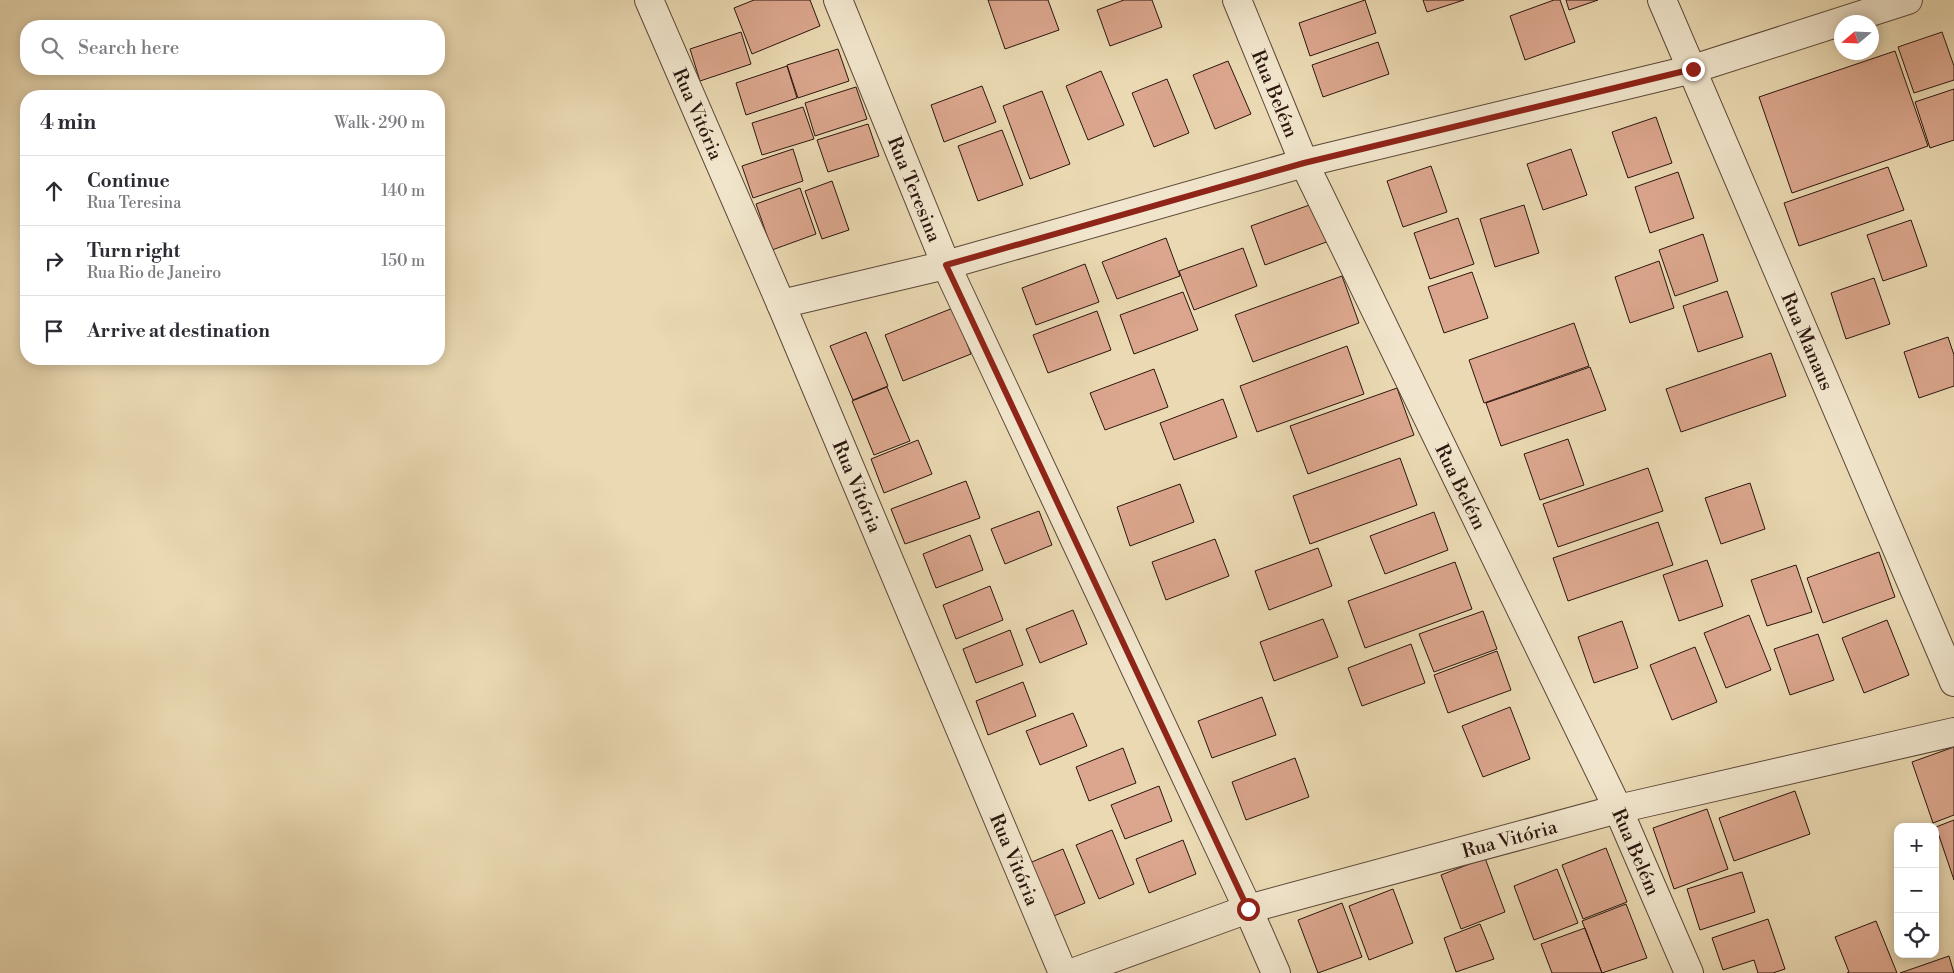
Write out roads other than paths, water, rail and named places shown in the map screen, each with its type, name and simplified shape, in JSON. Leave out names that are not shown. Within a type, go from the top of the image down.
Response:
[{"type":"street","name":"Rua Vitória","points":[[649,0],[781,304],[1063,973]]},
{"type":"street","name":"Rua Teresina","points":[[838,0],[946,265],[1248,909],[1276,973]]},
{"type":"street","name":"Rua Belém","points":[[1237,0],[1304,163],[1618,810],[1689,973]]},
{"type":"street","name":"Rua Manaus","points":[[1662,0],[1954,682]]},
{"type":"street","points":[[781,304],[946,265],[1304,163],[1693,69],[1908,0]]},
{"type":"street","name":"Rua Vitória","points":[[1072,973],[1248,909],[1618,810],[1954,732]]}]
